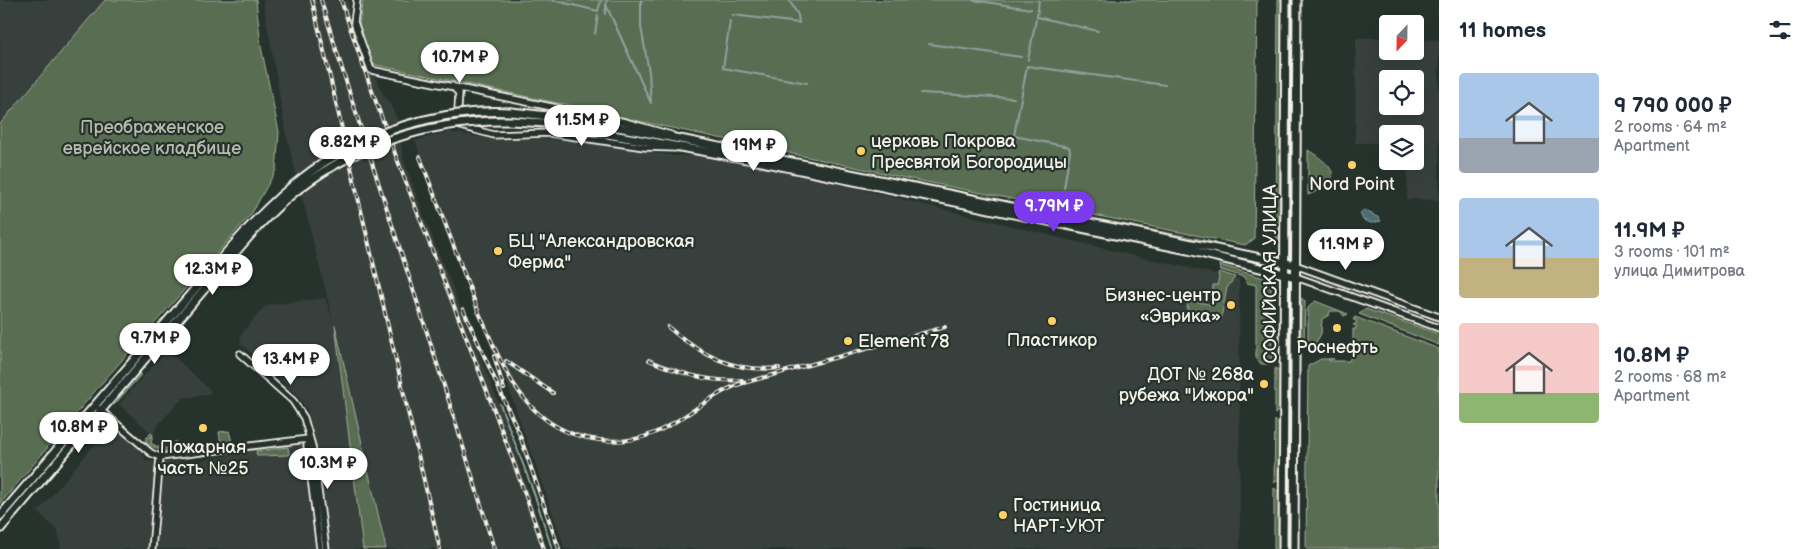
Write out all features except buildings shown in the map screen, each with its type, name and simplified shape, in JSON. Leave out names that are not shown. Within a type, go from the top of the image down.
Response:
[{"type":"main road","name":"СОФИЙСКАЯ УЛИЦА","points":[[1283,549],[1286,0]]},
{"type":"main road","name":"СОФИЙСКАЯ УЛИЦА","points":[[1294,549],[1297,0]]},
{"type":"main road","points":[[0,529],[192,304],[215,271],[280,197],[319,166],[351,148],[399,127],[428,119],[482,112],[550,115],[680,139],[1296,265]]},
{"type":"main road","points":[[0,516],[185,299],[284,202],[315,178],[350,157],[381,143],[425,129],[476,122],[546,123],[687,147],[1188,250],[1296,277]]},
{"type":"street","points":[[357,0],[354,22],[370,70],[641,125],[680,139]]},
{"type":"street","points":[[452,86],[457,89],[459,99],[457,124],[478,132],[500,136],[556,134],[644,147],[665,149],[687,147]]},
{"type":"street","points":[[459,99],[466,92],[475,90]]},
{"type":"street","points":[[1296,265],[1439,317]]},
{"type":"street","points":[[1296,277],[1439,328]]},
{"type":"street","points":[[240,354],[298,407],[304,418],[308,438],[312,446],[326,549]]},
{"type":"street","points":[[94,405],[151,453],[160,457],[308,438]]},
{"type":"street","points":[[308,438],[307,446],[320,549]]},
{"type":"street","points":[[152,549],[160,457]]},
{"type":"shaded area","points":[[0,0],[105,0],[0,124]]},
{"type":"shaded area","points":[[263,0],[348,0],[350,11],[348,14],[367,72],[374,73],[382,93],[388,100],[398,121],[403,158],[425,219],[504,416],[547,549],[386,549],[336,332],[363,549],[329,549],[314,435],[307,409],[295,393],[240,343],[241,335],[264,307],[268,305],[325,298],[333,320],[286,133]]},
{"type":"shaded area","points":[[1356,38],[1379,38],[1379,60],[1424,60],[1424,39],[1439,40],[1439,200],[1407,199],[1407,170],[1424,170],[1424,125],[1379,125],[1379,143],[1355,143]]},
{"type":"shaded area","points":[[449,132],[498,140],[565,137],[675,156],[695,155],[717,158],[818,179],[1139,257],[1239,279],[1240,549],[565,549],[485,321],[415,141]]},
{"type":"shaded area","points":[[167,350],[210,390],[210,394],[183,398],[157,426],[153,435],[119,404]]},
{"type":"shaded area","points":[[111,425],[142,452],[146,461],[196,462],[284,444],[302,443],[316,549],[61,549],[58,531],[38,512]]},
{"type":"green space","name":"Преображенское еврейское кладбище","points":[[105,0],[256,0],[261,47],[279,132],[276,170],[252,213],[101,384],[0,504],[0,124]]},
{"type":"green space","points":[[363,0],[1257,0],[1254,239],[1245,245],[911,179],[587,110],[563,103],[372,64],[369,62],[359,24]]},
{"type":"green space","points":[[1278,0],[1282,0],[1279,240],[1276,238]]},
{"type":"green space","points":[[1308,150],[1318,156],[1330,168],[1332,179],[1328,184],[1308,195]]},
{"type":"green space","points":[[1000,200],[1209,241],[1215,243],[1190,241]]},
{"type":"green space","points":[[1220,265],[1264,278],[1271,284],[1272,364],[1261,364],[1256,358],[1256,285],[1247,283],[1244,277],[1221,270]]},
{"type":"green space","points":[[1218,273],[1235,277],[1227,288],[1221,318],[1187,311],[1189,294],[1191,292],[1200,293],[1198,302],[1212,305],[1213,285],[1217,285]]},
{"type":"green space","points":[[1301,298],[1305,301],[1304,344],[1300,340]]},
{"type":"green space","points":[[1315,301],[1348,314],[1344,316],[1340,311],[1330,311],[1329,315],[1322,319],[1321,334],[1315,344],[1308,346],[1308,308]]},
{"type":"green space","points":[[1366,309],[1439,334],[1439,345],[1359,314]]},
{"type":"green space","points":[[1355,317],[1439,349],[1439,549],[1306,549],[1308,366],[1321,359],[1329,359],[1329,361],[1349,361],[1353,352],[1353,329],[1356,329],[1356,325],[1353,325],[1356,324],[1356,320],[1353,320]]},
{"type":"green space","points":[[335,325],[386,549],[363,549]]},
{"type":"green space","points":[[1275,368],[1280,371],[1280,409],[1275,414]]},
{"type":"green space","points":[[141,369],[140,376],[114,405],[112,404]]},
{"type":"green space","points":[[1275,420],[1279,426],[1279,479],[1274,483]]},
{"type":"green space","points":[[229,431],[232,442],[221,444],[219,432]]},
{"type":"green space","points":[[151,433],[153,435],[151,443],[154,445],[176,449],[163,451],[153,447],[145,441],[147,437],[151,437],[149,435]]},
{"type":"green space","points":[[288,447],[289,455],[257,456],[256,451]]},
{"type":"green space","points":[[1274,488],[1279,492],[1279,549],[1274,549]]},
{"type":"water","points":[[1364,210],[1381,221],[1371,223],[1363,220],[1360,213]]},
{"type":"waterway","points":[[552,0],[598,11],[601,0]]},
{"type":"waterway","points":[[605,14],[607,0]]},
{"type":"waterway","points":[[641,0],[641,27],[649,72],[651,103]]},
{"type":"waterway","points":[[733,15],[799,23],[798,15],[789,0]]},
{"type":"waterway","points":[[973,0],[1031,9]]},
{"type":"waterway","points":[[1039,0],[1037,17],[1098,31]]},
{"type":"waterway","points":[[606,5],[651,103]]},
{"type":"waterway","points":[[595,34],[598,15]]},
{"type":"waterway","points":[[1028,60],[1036,19]]},
{"type":"waterway","points":[[730,21],[723,68],[807,83]]},
{"type":"waterway","points":[[929,44],[1021,57]]},
{"type":"waterway","points":[[1064,188],[1069,147],[1014,136],[1027,66],[1165,85]]},
{"type":"waterway","points":[[921,93],[1014,98]]},
{"type":"waterway","points":[[500,404],[534,493],[552,549]]},
{"type":"railway","points":[[312,0],[440,549]]},
{"type":"railway","points":[[321,0],[474,480],[494,549]]},
{"type":"railway","points":[[341,0],[389,138],[495,411],[544,549]]},
{"type":"railway","points":[[420,157],[479,313]]},
{"type":"railway","points":[[477,308],[508,374],[520,393],[535,410],[552,424],[574,434],[606,441],[620,441],[647,436],[665,428],[718,394],[740,384],[945,327]]},
{"type":"railway","points":[[463,309],[519,433],[559,549]]},
{"type":"railway","points":[[668,327],[693,346],[719,360],[748,368],[779,368]]},
{"type":"railway","points":[[494,356],[504,389]]},
{"type":"railway","points":[[649,360],[694,376],[718,380],[742,380]]},
{"type":"railway","points":[[506,361],[553,393]]},
{"type":"place","name":"церковь Покрова Пресвятой Богородицы","points":[[861,151]]},
{"type":"place","name":"Nord Point","points":[[1352,165]]},
{"type":"place","name":"БЦ \"Александровская Ферма\"","points":[[498,251]]},
{"type":"place","name":"Бизнес-центр «Эврика»","points":[[1231,305]]},
{"type":"place","name":"Пластикор","points":[[1052,321]]},
{"type":"place","name":"Роснефть","points":[[1337,328]]},
{"type":"place","name":"Element 78","points":[[848,341]]},
{"type":"place","name":"ДОТ № 268а рубежа \"Ижора\"","points":[[1264,384]]},
{"type":"place","name":"Пожарная часть №25","points":[[203,428]]},
{"type":"place","name":"Гостиница НАРТ-УЮТ","points":[[1003,515]]}]
